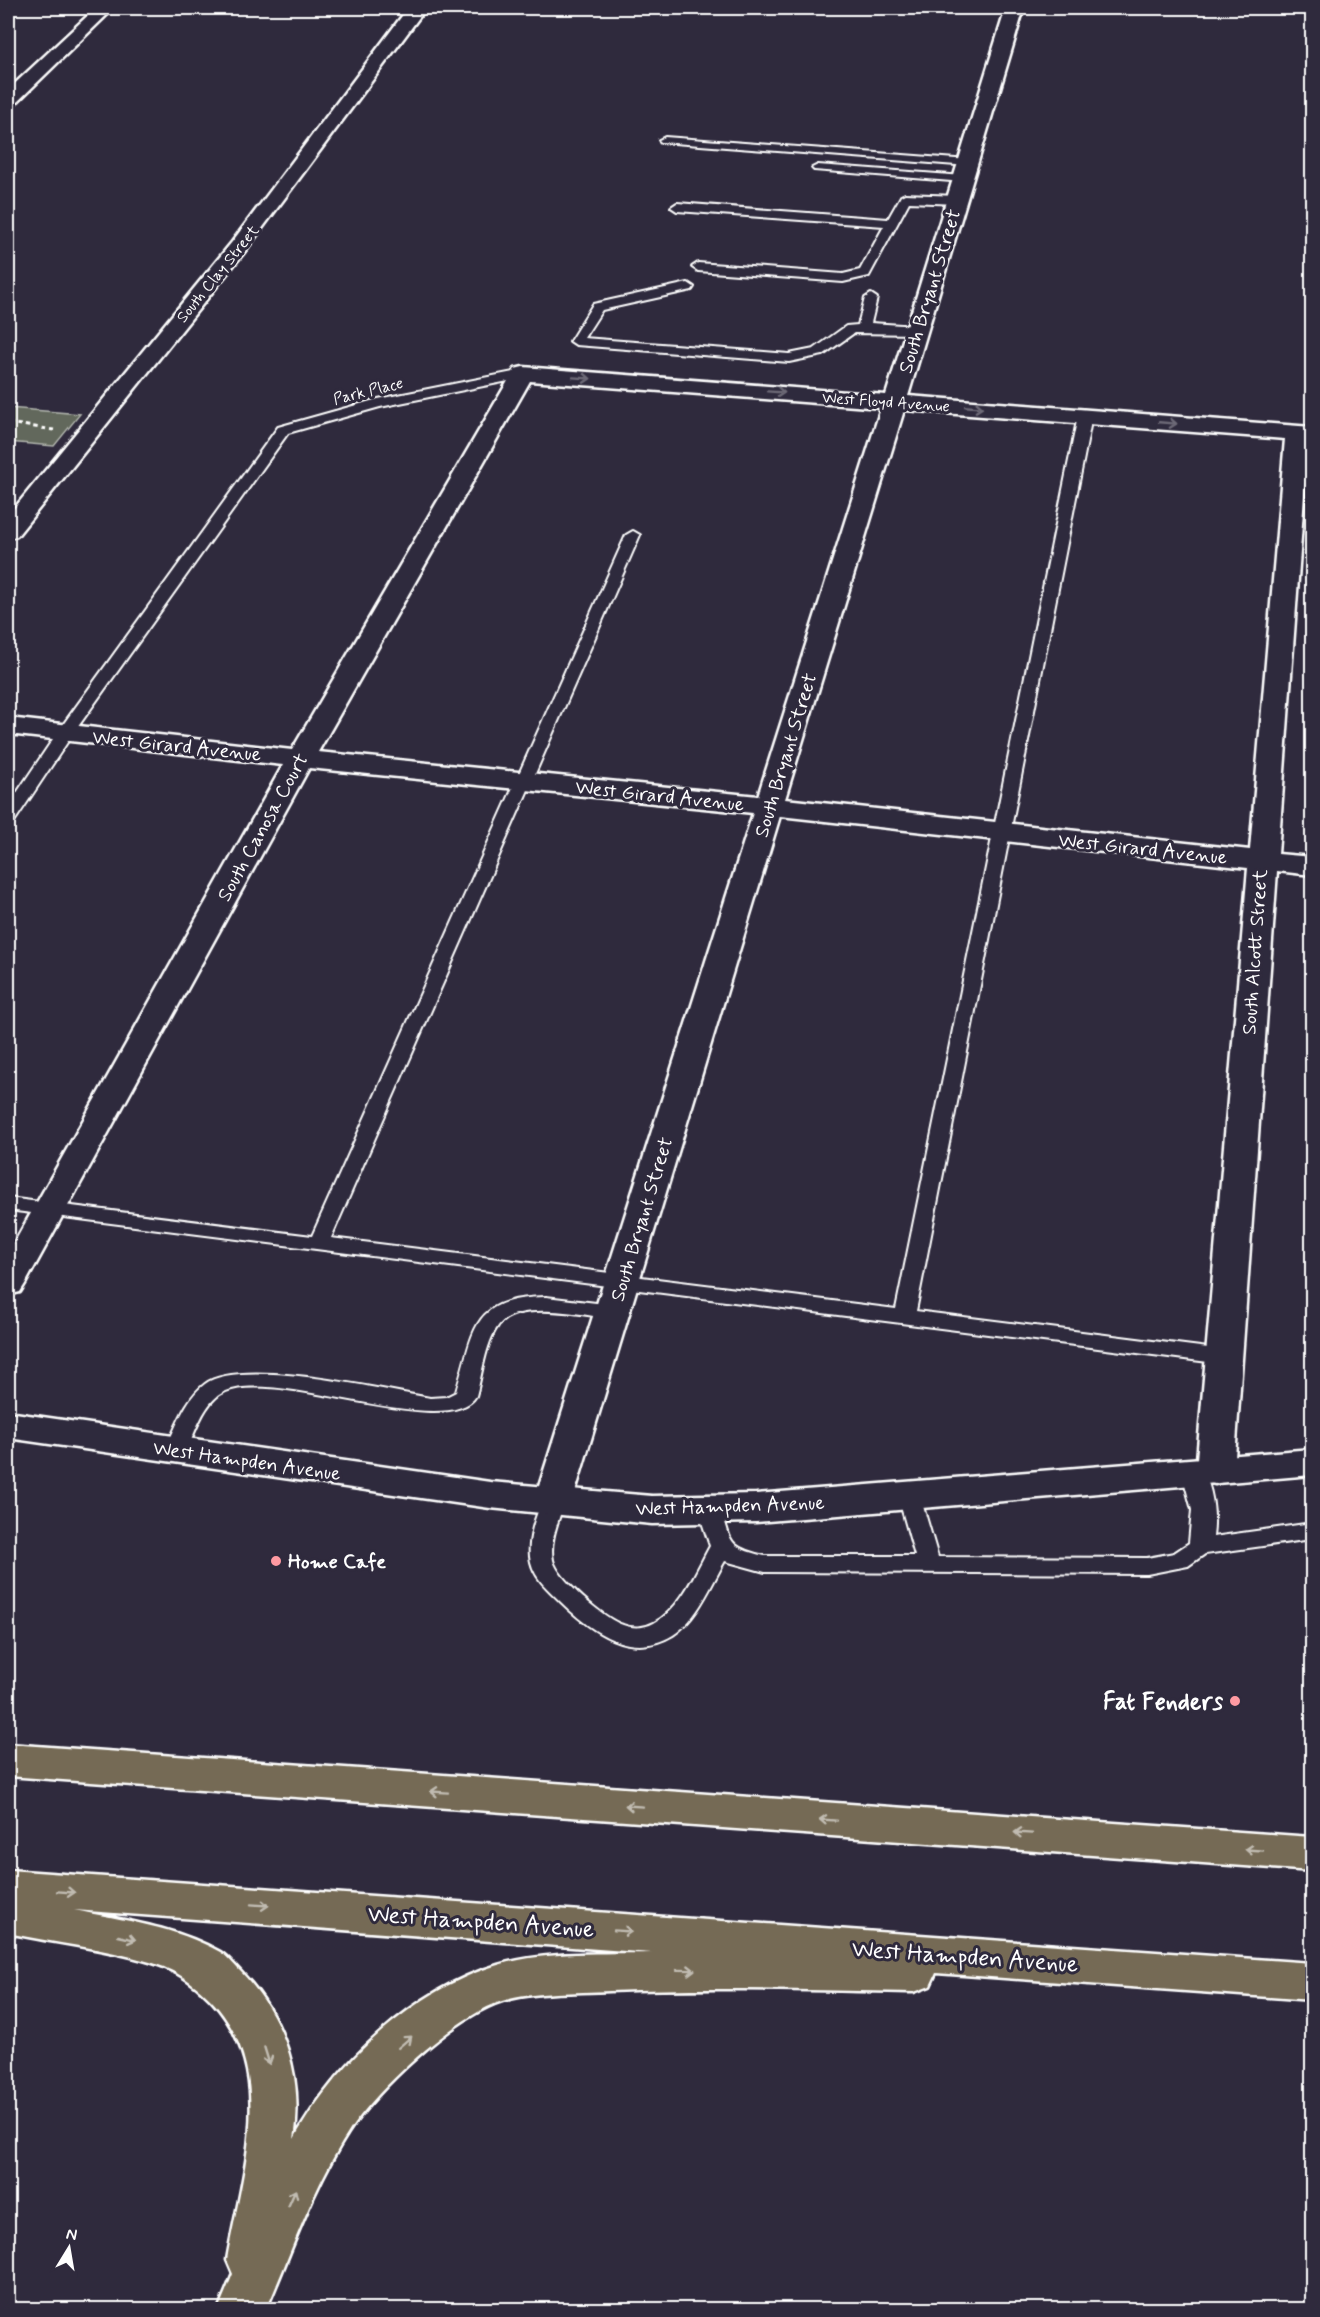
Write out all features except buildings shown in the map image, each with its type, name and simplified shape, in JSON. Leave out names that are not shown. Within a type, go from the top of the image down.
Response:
[{"type":"highway","points":[[8,1760],[1312,1854]]},
{"type":"highway","name":"West Hampden Avenue","points":[[8,1888],[1312,1982]]},
{"type":"highway","points":[[8,1915],[156,1945],[206,1966],[238,1999],[261,2035],[273,2076],[274,2123],[242,2309]]},
{"type":"highway","points":[[242,2309],[308,2162],[334,2116],[369,2075],[406,2040],[451,2008],[496,1984],[537,1977],[664,1970],[1246,1977]]},
{"type":"street","points":[[8,100],[105,8]]},
{"type":"street","name":"South Clay Street","points":[[8,531],[239,246],[417,8]]},
{"type":"street","name":"South Bryant Street","points":[[553,1502],[967,171],[1015,8]]},
{"type":"street","name":"West Floyd Avenue","points":[[523,374],[1305,434]]},
{"type":"street","name":"South Canosa Court","points":[[8,1284],[300,759],[523,374]]},
{"type":"street","name":"South Alcott Street","points":[[1204,1472],[1224,1357],[1261,861],[1305,434]]},
{"type":"street","name":"West Girard Avenue","points":[[8,726],[1312,866]]},
{"type":"street","name":"West Hampden Avenue","points":[[8,1425],[553,1502],[643,1509],[709,1510],[909,1496],[1312,1462]]},
{"type":"lane","points":[[665,140],[967,171]]},
{"type":"lane","points":[[818,168],[967,171]]},
{"type":"lane","points":[[698,267],[843,278],[866,273],[905,198],[958,200]]},
{"type":"lane","points":[[677,207],[891,223]]},
{"type":"lane","points":[[688,287],[597,307],[576,341],[789,358],[818,352],[851,329],[917,330]]},
{"type":"lane","points":[[863,328],[871,298]]},
{"type":"lane","name":"West Floyd Avenue","points":[[462,388],[523,374]]},
{"type":"lane","name":"Park Place","points":[[65,733],[283,430],[378,403],[462,388]]},
{"type":"lane","points":[[905,1317],[1085,416]]},
{"type":"lane","points":[[318,1244],[633,536]]},
{"type":"lane","points":[[8,819],[65,733]]},
{"type":"lane","points":[[8,1204],[1224,1357]]},
{"type":"lane","points":[[538,1304],[548,1273]]},
{"type":"lane","points":[[176,1450],[206,1397],[219,1385],[241,1381],[269,1381],[430,1405],[450,1404],[465,1396],[489,1321],[501,1309],[520,1304],[538,1304],[613,1312]]},
{"type":"lane","points":[[1199,1547],[1205,1523],[1204,1472]]},
{"type":"lane","points":[[909,1496],[929,1565]]},
{"type":"lane","points":[[553,1502],[540,1554],[544,1569],[595,1623],[616,1633],[638,1636],[663,1629],[681,1612],[721,1547]]},
{"type":"lane","points":[[709,1510],[721,1547],[739,1559],[765,1564],[1147,1566],[1180,1560],[1199,1547],[1312,1531]]},
{"type":"path","points":[[8,423],[30,428],[88,432]]},
{"type":"green space","points":[[8,408],[80,414],[54,446],[8,442]]},
{"type":"place","name":"Home Cafe","points":[[276,1561]]},
{"type":"place","name":"Fat Fenders","points":[[1235,1701]]}]
